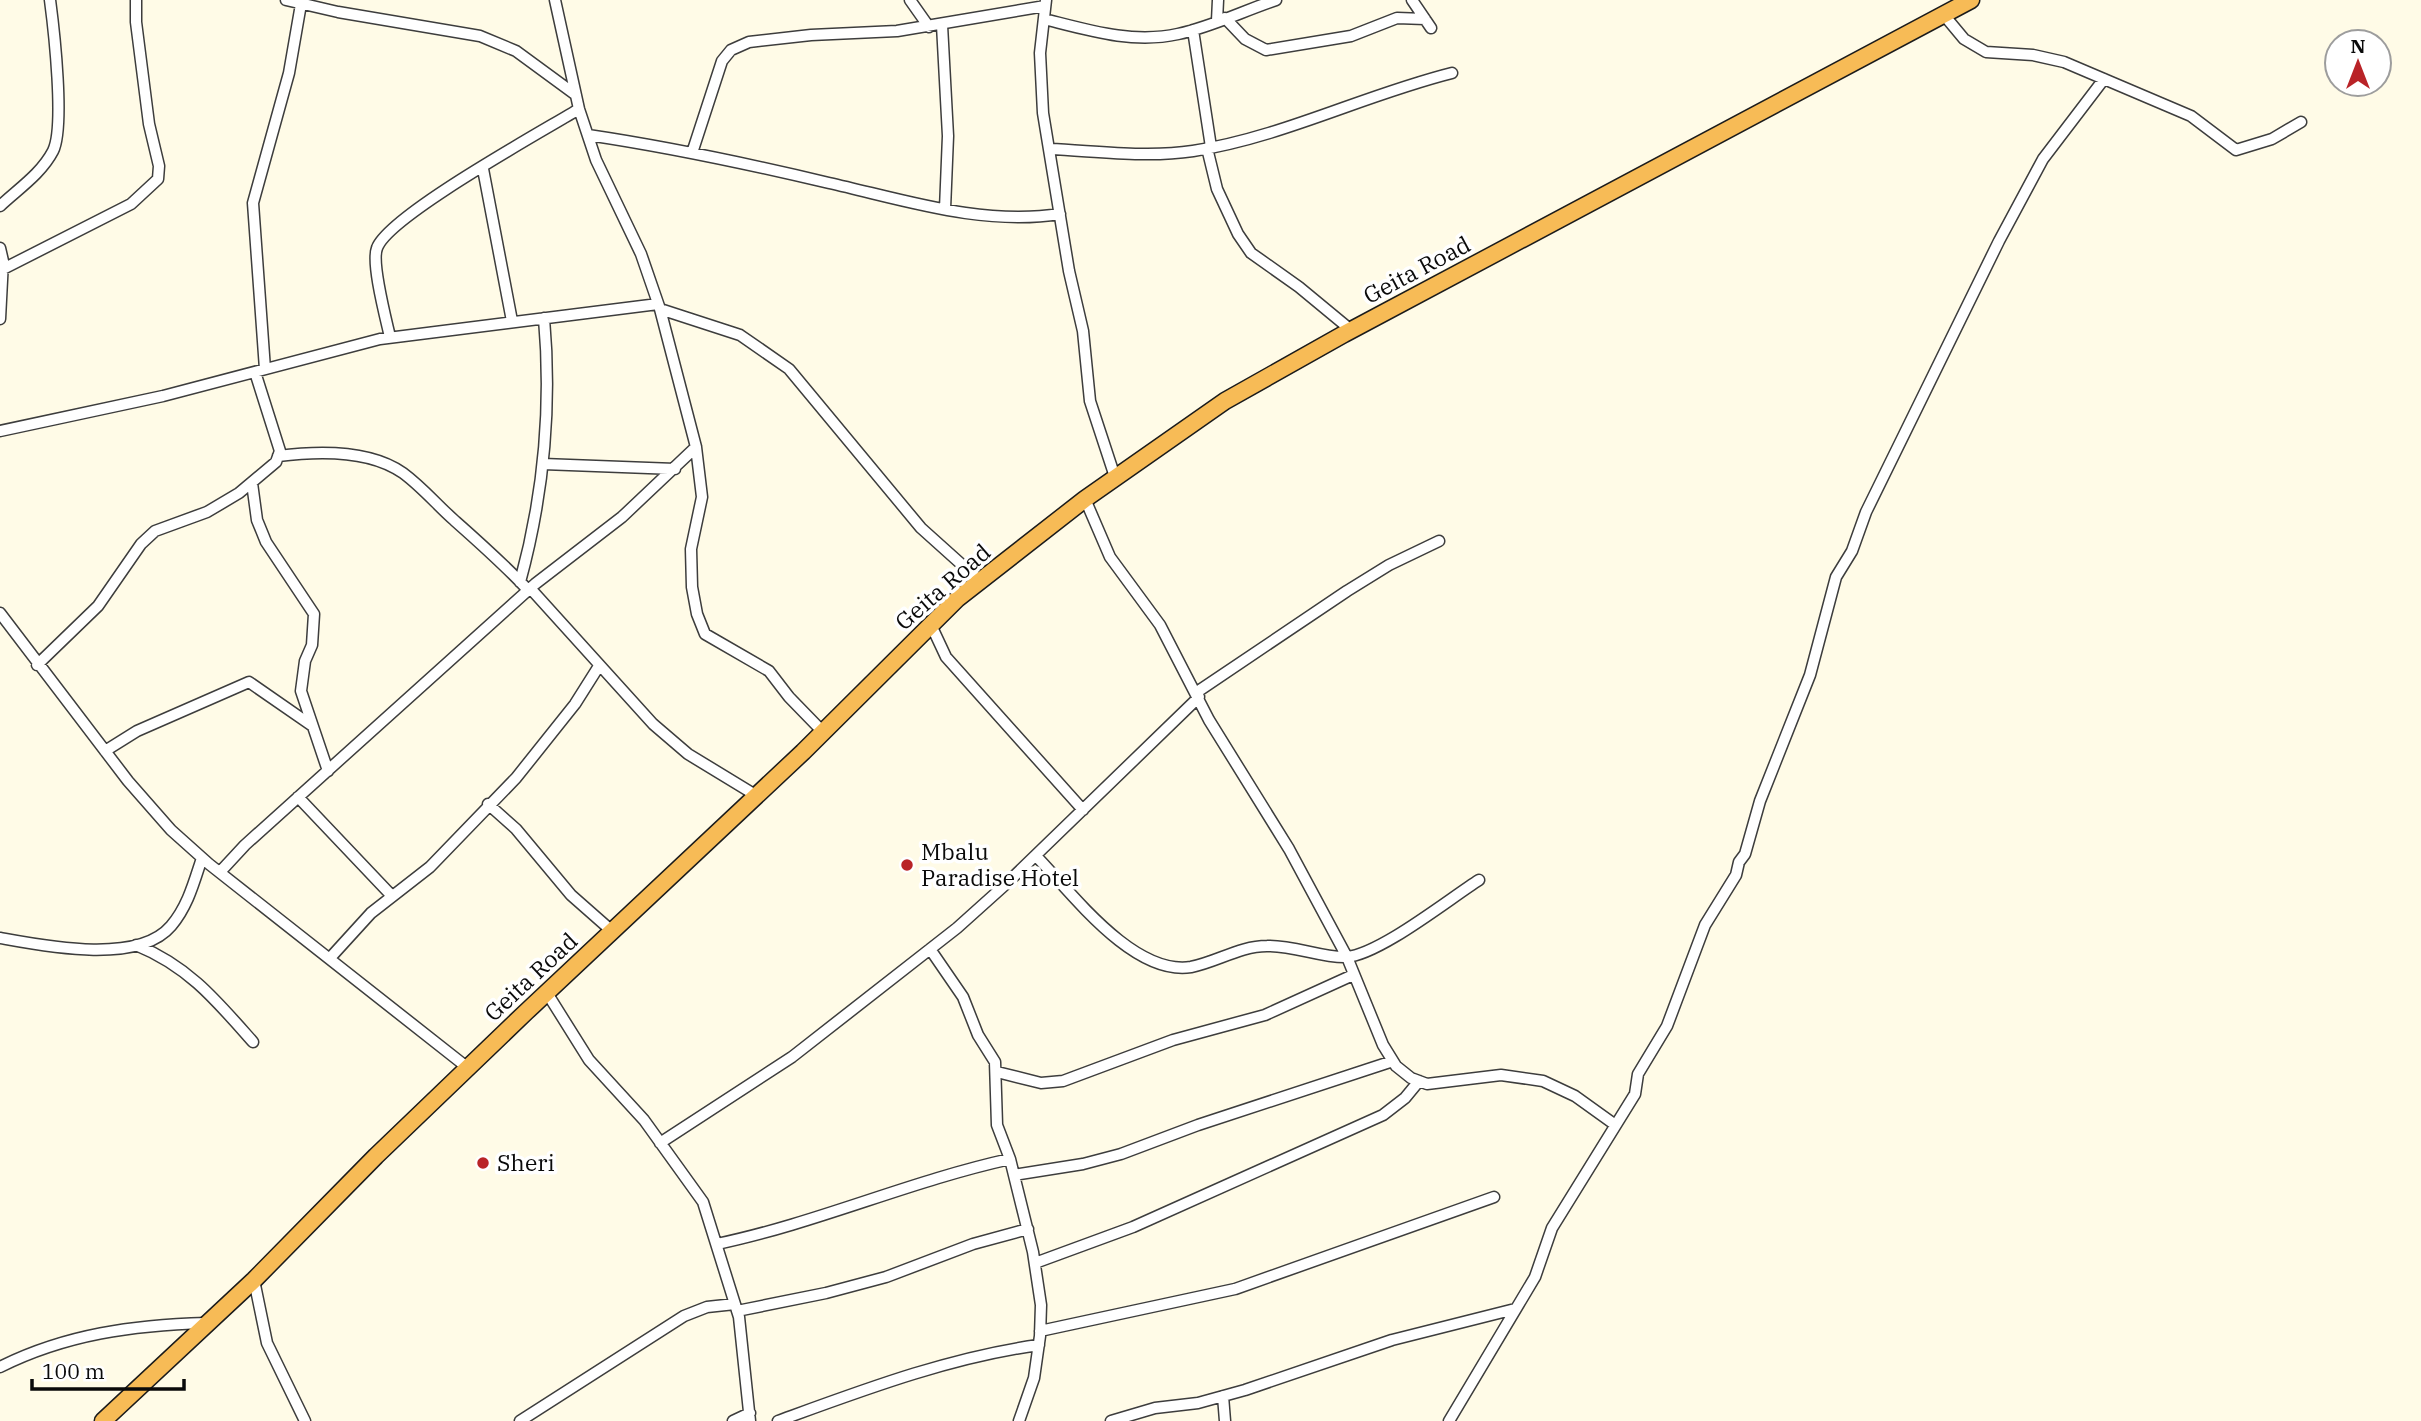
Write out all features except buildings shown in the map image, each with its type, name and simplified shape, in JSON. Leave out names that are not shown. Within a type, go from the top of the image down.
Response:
[{"type":"highway","name":"Geita Road","points":[[103,1421],[254,1280],[468,1068],[757,796],[931,625],[980,581],[1085,499],[1225,401],[1351,330],[1971,0]]},
{"type":"street","points":[[0,206],[38,172],[54,150],[58,122],[50,0]]},
{"type":"street","points":[[3,269],[131,204],[158,179],[159,166],[135,22],[136,0]]},
{"type":"street","points":[[286,0],[480,36],[516,51],[576,95]]},
{"type":"street","points":[[555,0],[579,109],[641,254],[659,306],[696,447],[702,497],[691,549],[692,587],[701,624],[705,634],[716,642],[769,671],[789,697],[823,732]]},
{"type":"street","points":[[910,0],[929,27]]},
{"type":"street","points":[[1218,0],[1221,20],[1245,39],[1266,50],[1352,36],[1397,18],[1412,16],[1428,24],[1412,0]]},
{"type":"street","points":[[1044,19],[1107,35],[1151,38],[1193,30],[1276,0]]},
{"type":"street","points":[[692,153],[722,61],[731,50],[773,38],[943,25],[1046,3],[1040,53],[1043,113],[1069,271],[1083,331],[1090,401],[1115,477]]},
{"type":"street","points":[[37,665],[98,606],[141,544],[155,531],[207,512],[252,483],[276,461],[280,451],[260,370],[253,203],[292,61],[301,4]]},
{"type":"street","points":[[1944,15],[1964,39],[1986,52],[2043,57],[2104,79],[2191,116],[2236,150],[2272,139],[2301,122]]},
{"type":"street","points":[[943,25],[948,136],[945,209]]},
{"type":"street","points":[[1193,30],[1217,189],[1238,234],[1251,254],[1299,287],[1351,330]]},
{"type":"street","points":[[1049,149],[1162,153],[1209,148],[1270,134],[1410,83],[1452,73]]},
{"type":"street","points":[[1449,1421],[1535,1277],[1552,1228],[1635,1094],[1638,1074],[1667,1026],[1705,925],[1736,875],[1739,862],[1745,854],[1760,801],[1810,675],[1836,577],[1852,551],[1866,512],[1975,288],[2043,159],[2104,79]]},
{"type":"street","points":[[390,337],[381,300],[377,245],[408,215],[579,109]]},
{"type":"street","points":[[588,135],[692,153],[945,209],[1003,219],[1060,214]]},
{"type":"street","points":[[483,169],[512,321]]},
{"type":"street","points":[[0,248],[3,269],[0,318]]},
{"type":"street","points":[[0,431],[163,396],[326,351],[390,337],[544,317],[659,306],[740,335],[789,369],[921,528],[980,581]]},
{"type":"street","points":[[520,582],[535,527],[544,464],[550,380],[544,317]]},
{"type":"street","points":[[219,872],[298,797],[529,589],[622,517],[696,447]]},
{"type":"street","points":[[278,456],[303,453],[359,457],[380,462],[402,472],[529,589],[653,724],[688,754],[757,796]]},
{"type":"street","points":[[544,464],[675,469]]},
{"type":"street","points":[[252,483],[257,520],[266,542],[302,591],[314,614],[313,645],[305,661],[302,691],[328,771]]},
{"type":"street","points":[[1085,499],[1111,557],[1160,625],[1209,720],[1289,849],[1347,957],[1393,1061],[1411,1078],[1427,1084],[1501,1075],[1543,1082],[1575,1096],[1614,1124]]},
{"type":"street","points":[[660,1143],[792,1057],[930,949],[1036,856],[1198,695],[1347,591],[1389,565],[1439,541]]},
{"type":"street","points":[[0,613],[5,628],[171,830],[219,872],[468,1068]]},
{"type":"street","points":[[931,625],[946,657],[1083,810]]},
{"type":"street","points":[[330,958],[391,895],[430,867],[516,778],[552,735],[599,666]]},
{"type":"street","points":[[105,751],[137,731],[250,682],[311,725]]},
{"type":"street","points":[[298,797],[391,895]]},
{"type":"street","points":[[488,804],[516,829],[571,895],[612,932]]},
{"type":"street","points":[[1036,856],[1114,937],[1142,957],[1167,967],[1189,967],[1241,949],[1268,946],[1347,957],[1396,936],[1479,880]]},
{"type":"street","points":[[0,938],[56,948],[118,948],[147,942],[170,928],[188,899],[202,858]]},
{"type":"street","points":[[135,944],[171,960],[189,974],[253,1042]]},
{"type":"street","points":[[930,949],[963,996],[978,1035],[995,1062],[997,1072],[994,1104],[997,1125],[1010,1159],[1035,1263],[1041,1305],[1039,1345],[1034,1378],[1019,1421]]},
{"type":"street","points":[[997,1072],[1041,1083],[1063,1081],[1173,1040],[1265,1014],[1353,975]]},
{"type":"street","points":[[547,993],[589,1060],[644,1120],[703,1202],[736,1307],[750,1417],[733,1421]]},
{"type":"street","points":[[1014,1175],[1083,1164],[1121,1154],[1198,1125],[1393,1061]]},
{"type":"street","points":[[1035,1263],[1133,1227],[1180,1203],[1291,1158],[1383,1115],[1405,1098],[1419,1081]]},
{"type":"street","points":[[717,1244],[778,1231],[975,1167],[1010,1159]]},
{"type":"street","points":[[1040,1331],[1235,1289],[1494,1197]]},
{"type":"street","points":[[520,1421],[684,1316],[707,1307],[736,1307],[827,1293],[886,1277],[973,1244],[1028,1229]]},
{"type":"street","points":[[254,1280],[267,1343],[305,1421]]},
{"type":"street","points":[[1111,1421],[1155,1408],[1223,1396],[1306,1372],[1392,1340],[1515,1309]]},
{"type":"street","points":[[0,1367],[58,1343],[110,1329],[208,1323]]},
{"type":"street","points":[[778,1421],[989,1352],[1039,1345]]},
{"type":"street","points":[[1223,1396],[1225,1421]]},
{"type":"place","name":"Mbalu Paradise Hotel","points":[[907,865]]},
{"type":"place","name":"Sheri","points":[[483,1163]]}]
